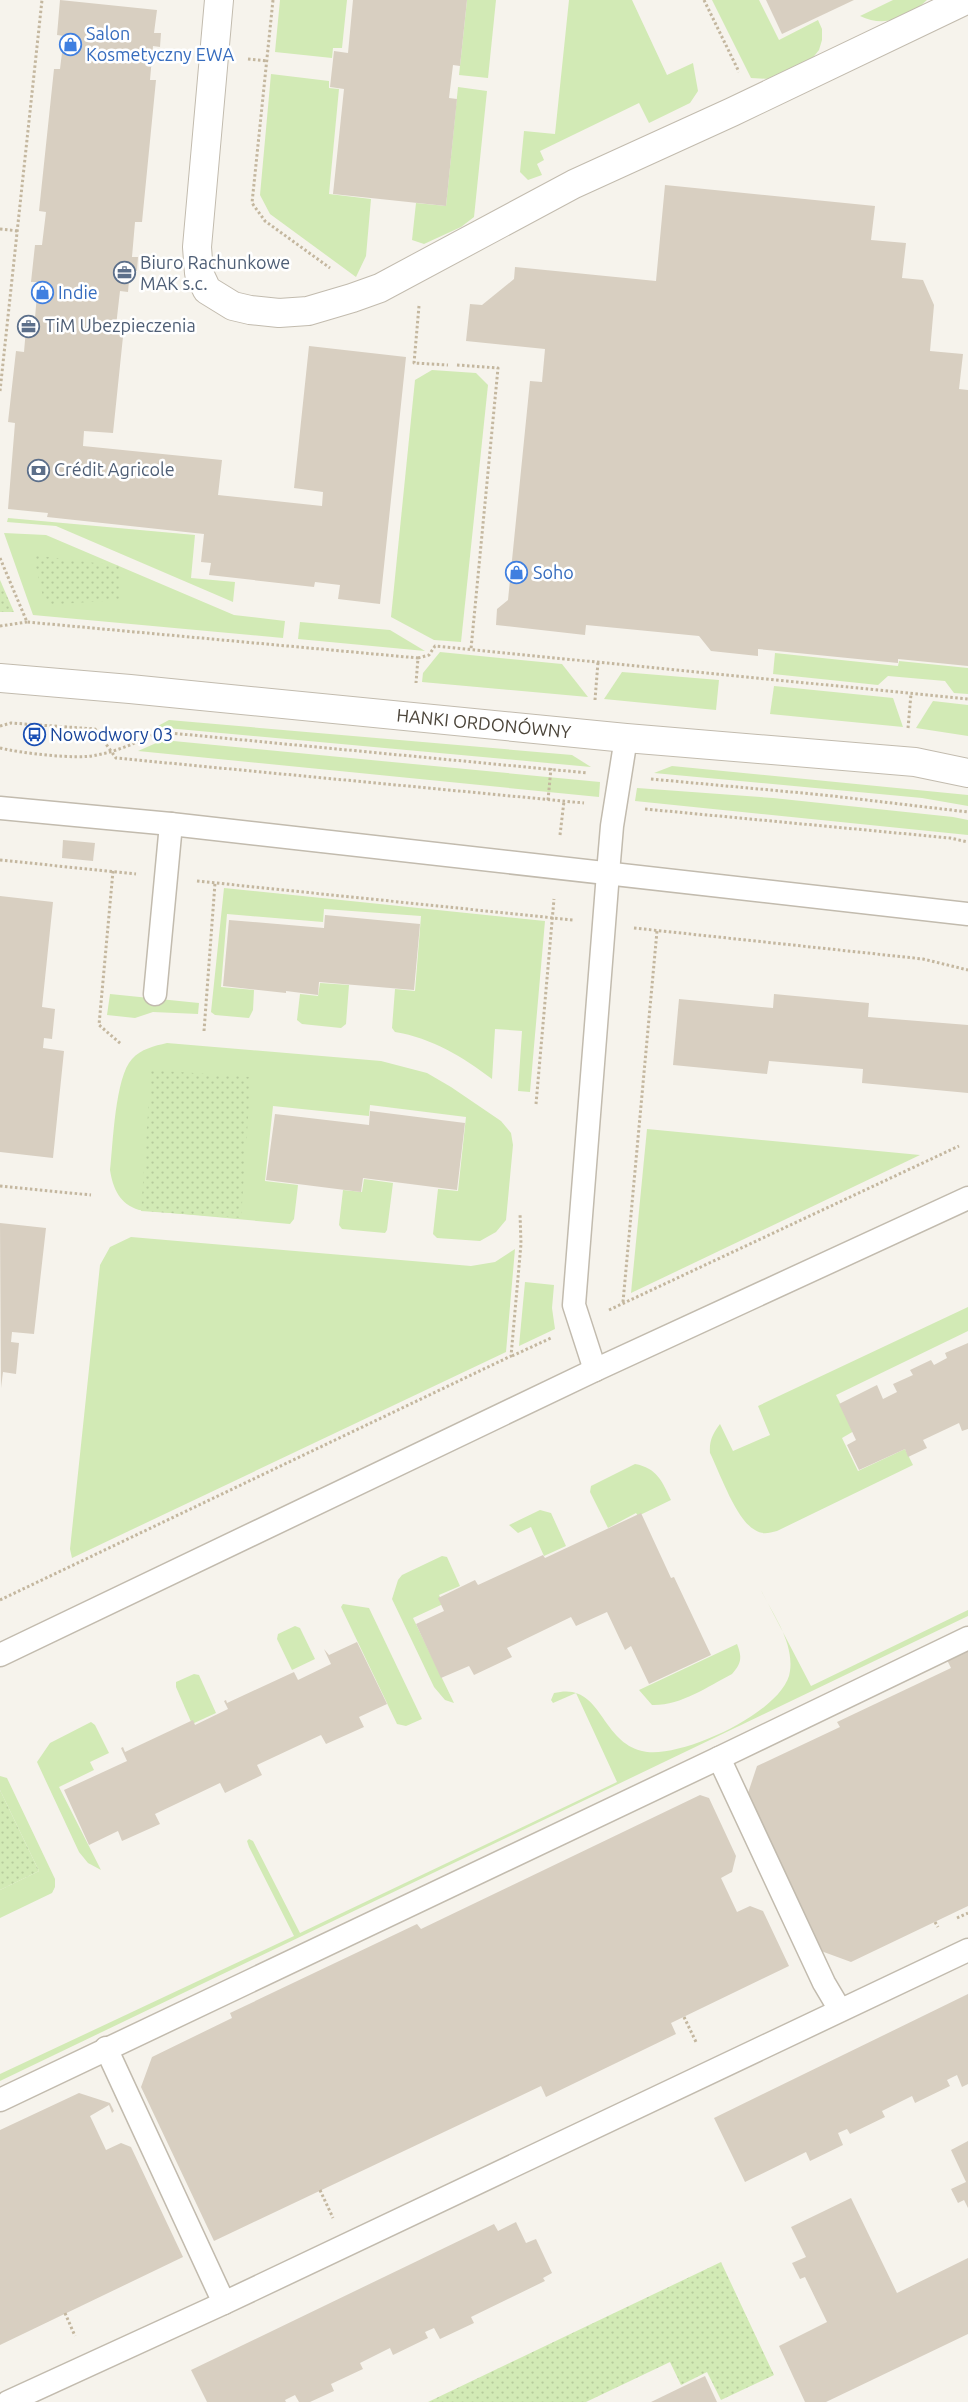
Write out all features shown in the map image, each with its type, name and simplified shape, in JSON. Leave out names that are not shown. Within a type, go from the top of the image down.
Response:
[{"type":"street","points":[[219,0],[197,247],[199,273],[207,290],[234,306],[250,310],[279,312],[308,311],[380,288],[574,184],[754,102],[966,0]]},
{"type":"street","name":"HANKI ORDONÓWNY","points":[[0,678],[626,738],[915,762],[968,773]]},
{"type":"lane","points":[[595,1370],[574,1305],[612,826],[617,806],[626,738]]},
{"type":"lane","points":[[0,808],[172,824],[968,914]]},
{"type":"lane","points":[[155,994],[172,824]]},
{"type":"lane","points":[[0,1655],[595,1370],[968,1198]]},
{"type":"lane","points":[[0,2100],[968,1638]]},
{"type":"lane","points":[[719,1758],[824,1983],[840,2010]]},
{"type":"lane","points":[[8,2402],[224,2303],[968,1950]]},
{"type":"lane","points":[[106,2048],[224,2303]]},
{"type":"path","points":[[0,391],[42,0]]},
{"type":"path","points":[[273,0],[252,204],[265,221],[348,281],[352,298]]},
{"type":"path","points":[[704,0],[754,102]]},
{"type":"path","points":[[0,229],[18,231]]},
{"type":"path","points":[[458,365],[498,368],[471,649]]},
{"type":"path","points":[[0,558],[27,622]]},
{"type":"path","points":[[0,626],[27,622],[418,658],[428,654],[436,646],[968,699]]},
{"type":"path","points":[[416,686],[418,658]]},
{"type":"path","points":[[595,703],[598,662]]},
{"type":"path","points":[[902,731],[908,732],[911,694]]},
{"type":"path","points":[[0,726],[11,723],[95,729],[116,758],[950,838],[968,842]]},
{"type":"path","points":[[0,748],[95,756],[111,752],[160,732],[824,795],[968,812]]},
{"type":"path","points":[[536,1104],[564,801]]},
{"type":"path","points":[[0,860],[552,917]]},
{"type":"path","points":[[113,871],[99,1025],[121,1044]]},
{"type":"path","points":[[204,1031],[215,883]]},
{"type":"path","points":[[959,1146],[623,1303],[657,931],[923,959],[968,970]]},
{"type":"path","points":[[0,1186],[91,1195]]},
{"type":"path","points":[[0,1600],[512,1356],[521,1244],[520,1213]]},
{"type":"path","points":[[935,1922],[938,1928]]},
{"type":"green space","points":[[280,0],[347,0],[342,48],[333,48],[332,58],[275,52]]},
{"type":"green space","points":[[467,0],[496,0],[488,78],[459,75]]},
{"type":"green space","points":[[569,0],[632,0],[667,75],[693,63],[698,91],[690,103],[649,123],[639,103],[540,151],[544,160],[537,164],[542,175],[528,180],[520,172],[524,131],[555,134]]},
{"type":"green space","points":[[712,0],[759,0],[779,40],[818,20],[822,29],[822,40],[819,50],[811,60],[769,79],[751,78]]},
{"type":"green space","points":[[893,0],[927,0],[912,12],[887,21],[878,21],[860,16]]},
{"type":"green space","points":[[271,74],[329,81],[329,88],[339,89],[329,194],[371,199],[366,256],[356,277],[270,214],[260,195]]},
{"type":"green space","points":[[458,87],[487,91],[474,217],[461,227],[424,244],[412,240],[416,203],[446,206]]},
{"type":"green space","points":[[432,370],[476,373],[488,385],[461,642],[434,640],[391,617],[415,380]]},
{"type":"green space","points":[[8,518],[195,535],[191,578],[235,582],[233,602],[56,526],[7,522]]},
{"type":"green space","points":[[4,533],[46,535],[234,615],[285,621],[283,638],[33,615]]},
{"type":"green space","points":[[33,555],[119,566],[120,600],[45,605]]},
{"type":"green space","points":[[0,580],[14,612],[0,612]]},
{"type":"green space","points":[[300,622],[390,630],[425,651],[298,639]]},
{"type":"green space","points":[[440,652],[562,664],[588,697],[422,682],[423,673]]},
{"type":"green space","points":[[775,653],[898,666],[899,661],[968,668],[968,694],[954,693],[945,681],[888,676],[878,685],[773,674]]},
{"type":"green space","points":[[622,672],[719,680],[716,710],[604,699]]},
{"type":"green space","points":[[774,686],[893,698],[903,727],[770,714]]},
{"type":"green space","points":[[933,701],[968,705],[968,736],[916,728]]},
{"type":"green space","points":[[169,720],[572,755],[591,767],[156,727]]},
{"type":"green space","points":[[163,740],[600,782],[599,797],[138,751]]},
{"type":"green space","points":[[672,766],[968,795],[968,806],[922,798],[654,773]]},
{"type":"green space","points":[[637,788],[773,798],[953,817],[968,820],[968,835],[635,801]]},
{"type":"green space","points":[[224,888],[545,921],[530,1092],[518,1091],[522,1031],[495,1029],[492,1079],[470,1063],[446,1050],[422,1039],[395,1032],[392,1028],[395,989],[415,991],[421,916],[324,909],[323,922],[227,914],[221,987],[254,990],[253,1010],[249,1018],[215,1015],[211,1012]]},
{"type":"green space","points":[[320,983],[349,985],[346,1024],[341,1028],[302,1024],[297,1020],[300,994],[318,996]]},
{"type":"green space","points":[[110,994],[199,1003],[198,1014],[153,1012],[135,1018],[107,1015]]},
{"type":"green space","points":[[167,1043],[381,1061],[427,1073],[501,1121],[511,1133],[513,1145],[506,1220],[496,1232],[480,1241],[437,1238],[433,1234],[438,1189],[458,1191],[466,1117],[370,1105],[369,1116],[273,1106],[265,1181],[298,1185],[294,1219],[290,1224],[139,1210],[132,1207],[122,1200],[115,1189],[110,1170],[118,1095],[126,1068],[132,1059],[144,1050]]},
{"type":"green space","points":[[151,1070],[251,1077],[241,1218],[141,1211]]},
{"type":"green space","points":[[647,1129],[920,1155],[631,1293]]},
{"type":"green space","points":[[364,1179],[393,1183],[387,1230],[385,1233],[342,1229],[339,1225],[343,1190],[362,1192]]},
{"type":"green space","points":[[131,1237],[471,1266],[495,1262],[515,1249],[506,1352],[72,1558],[70,1549],[100,1265],[110,1247]]},
{"type":"green space","points":[[525,1282],[554,1285],[552,1308],[555,1329],[519,1346]]},
{"type":"green space","points":[[968,1307],[968,1331],[836,1395],[854,1431],[842,1438],[858,1471],[905,1449],[913,1465],[777,1531],[760,1533],[748,1525],[735,1507],[710,1453],[712,1437],[720,1424],[733,1451],[770,1435],[758,1406]]},
{"type":"green space","points":[[635,1464],[649,1469],[658,1476],[671,1500],[638,1516],[636,1513],[608,1528],[590,1492],[591,1486]]},
{"type":"green space","points":[[540,1510],[551,1513],[566,1546],[544,1556],[531,1527],[518,1533],[509,1525]]},
{"type":"green space","points":[[442,1556],[447,1557],[460,1586],[439,1595],[443,1604],[413,1618],[454,1703],[445,1700],[434,1687],[392,1599],[398,1580],[402,1575]]},
{"type":"green space","points":[[767,1602],[777,1619],[782,1631]]},
{"type":"green space","points":[[343,1604],[369,1608],[422,1719],[406,1726],[397,1724],[341,1607]]},
{"type":"green space","points":[[968,1610],[968,1616],[0,2081],[0,2074],[294,1936],[249,1847],[247,1841],[249,1839],[253,1841],[300,1933],[617,1782],[576,1694],[582,1695],[592,1703],[617,1736],[628,1745],[642,1751],[659,1752],[680,1748],[704,1741],[751,1717],[770,1702],[784,1686],[790,1671],[790,1660],[786,1639],[782,1631],[811,1686]]},
{"type":"green space","points":[[295,1626],[300,1628],[315,1659],[292,1670],[277,1639],[278,1634]]},
{"type":"green space","points":[[737,1644],[740,1660],[732,1674],[693,1695],[673,1702],[652,1705],[639,1690]]},
{"type":"green space","points":[[194,1674],[199,1675],[216,1713],[192,1724],[176,1687],[176,1682]]},
{"type":"green space","points":[[554,1693],[575,1693],[553,1703],[551,1700]]},
{"type":"green space","points":[[91,1722],[95,1725],[109,1753],[90,1762],[94,1770],[59,1787],[101,1870],[88,1863],[79,1852],[37,1762],[50,1743]]},
{"type":"green space","points":[[0,1776],[7,1778],[55,1879],[55,1887],[52,1893],[0,1918],[0,1890],[39,1871],[0,1790]]},
{"type":"green space","points":[[0,1790],[39,1871],[0,1890]]},
{"type":"green space","points":[[721,2262],[774,2375],[721,2400],[707,2372],[681,2385],[670,2362],[586,2402],[428,2402]]},
{"type":"building","points":[[60,0],[157,10],[154,33],[161,33],[160,47],[153,46],[150,80],[156,80],[142,222],[135,222],[132,257],[138,257],[137,271],[130,270],[128,292],[120,291],[116,326],[124,327],[113,433],[84,431],[83,446],[222,460],[218,495],[322,506],[323,492],[294,488],[309,346],[406,357],[380,604],[338,599],[340,585],[315,582],[314,587],[209,575],[211,563],[201,562],[204,534],[47,517],[48,513],[8,509],[15,423],[8,422],[16,351],[24,352],[27,317],[35,318],[38,282],[31,282],[35,245],[42,245],[46,212],[39,211],[54,69],[60,69],[64,36],[57,35]]},
{"type":"building","points":[[353,0],[467,0],[460,66],[453,65],[449,98],[457,99],[446,206],[333,194],[344,89],[330,87],[334,51],[348,53]]},
{"type":"building","points":[[766,0],[854,0],[782,34]]},
{"type":"building","points":[[665,185],[875,206],[871,240],[906,243],[902,278],[923,280],[934,305],[930,351],[963,354],[959,389],[968,390],[968,666],[898,659],[898,663],[758,649],[758,656],[711,651],[699,636],[586,625],[585,635],[496,625],[497,609],[508,600],[530,381],[542,382],[545,349],[466,341],[470,304],[482,305],[514,279],[515,267],[656,281]]},
{"type":"building","points":[[63,840],[95,843],[93,861],[62,858]]},
{"type":"building","points":[[0,896],[53,902],[42,1007],[55,1009],[52,1039],[44,1038],[43,1048],[64,1051],[53,1158],[0,1152]]},
{"type":"building","points":[[325,915],[420,924],[414,990],[319,982],[318,995],[223,986],[229,920],[324,928]]},
{"type":"building","points":[[774,994],[869,1003],[868,1017],[968,1025],[968,1093],[862,1083],[863,1069],[769,1061],[767,1074],[673,1065],[679,999],[773,1008]]},
{"type":"building","points":[[370,1111],[465,1123],[457,1190],[363,1178],[361,1192],[266,1180],[275,1114],[369,1125]]},
{"type":"building","points":[[0,1223],[46,1228],[34,1334],[12,1332],[11,1342],[19,1343],[16,1374],[3,1372],[1,1388]]},
{"type":"building","points":[[968,1343],[968,1429],[962,1431],[959,1423],[923,1440],[927,1448],[908,1457],[905,1449],[859,1470],[847,1445],[856,1440],[839,1404],[877,1385],[883,1399],[897,1392],[893,1384],[913,1375],[910,1370],[931,1360],[934,1365],[947,1358],[945,1353]]},
{"type":"building","points":[[641,1513],[671,1578],[674,1577],[711,1655],[649,1684],[631,1646],[625,1650],[607,1612],[576,1626],[571,1617],[507,1648],[512,1657],[474,1675],[469,1666],[441,1678],[416,1624],[444,1611],[438,1598],[475,1580],[478,1585],[543,1555],[545,1558]]},
{"type":"building","points":[[357,1642],[387,1704],[359,1717],[364,1727],[326,1744],[321,1735],[257,1765],[262,1775],[225,1793],[220,1783],[155,1814],[160,1824],[122,1841],[118,1831],[89,1845],[64,1790],[127,1761],[121,1748],[123,1747],[125,1752],[193,1720],[195,1725],[228,1709],[224,1701],[226,1700],[227,1703],[294,1672],[298,1680],[331,1664],[324,1649],[329,1655]]},
{"type":"building","points":[[968,1651],[968,1906],[851,1962],[821,1951],[747,1796],[757,1766],[840,1727],[837,1722],[951,1668],[947,1660]]},
{"type":"building","points":[[700,1795],[709,1798],[736,1856],[732,1872],[721,1878],[737,1912],[750,1906],[763,1911],[789,1966],[671,2023],[676,2034],[546,2097],[541,2086],[214,2241],[141,2087],[152,2057],[232,2018],[230,2013],[417,1924],[421,1929]]},
{"type":"building","points":[[968,1994],[968,2084],[962,2087],[957,2075],[947,2080],[950,2086],[915,2103],[912,2096],[882,2111],[885,2117],[850,2134],[847,2129],[838,2133],[843,2145],[810,2161],[806,2152],[745,2182],[714,2118]]},
{"type":"building","points":[[79,2093],[110,2103],[114,2111],[112,2113],[109,2105],[90,2116],[106,2150],[121,2143],[131,2147],[183,2257],[0,2345],[0,2130]]},
{"type":"building","points":[[968,2141],[968,2208],[964,2200],[958,2203],[951,2189],[966,2182],[951,2150]]},
{"type":"building","points":[[851,2198],[897,2293],[968,2258],[968,2334],[826,2402],[805,2402],[779,2346],[827,2322],[805,2277],[800,2279],[792,2263],[806,2257],[791,2227]]},
{"type":"building","points":[[516,2222],[526,2243],[536,2239],[552,2273],[543,2278],[545,2281],[471,2317],[474,2323],[440,2339],[434,2328],[425,2332],[428,2338],[393,2355],[390,2348],[360,2363],[363,2369],[331,2384],[334,2391],[310,2402],[299,2402],[295,2395],[285,2400],[286,2402],[207,2402],[191,2370],[494,2224],[498,2231]]},
{"type":"building","points":[[705,2376],[717,2402],[651,2402],[684,2386]]},
{"type":"place","name":"Salon Kosmetyczny EWA","points":[[70,44]]},
{"type":"place","name":"Biuro Rachunkowe MAK s.c.","points":[[124,273]]},
{"type":"place","name":"Indie","points":[[42,293]]},
{"type":"place","name":"TiM Ubezpieczenia","points":[[29,326]]},
{"type":"place","name":"Crédit Agricole","points":[[38,470]]},
{"type":"place","name":"Soho","points":[[517,573]]},
{"type":"place","name":"Nowodwory 03","points":[[34,735]]}]
